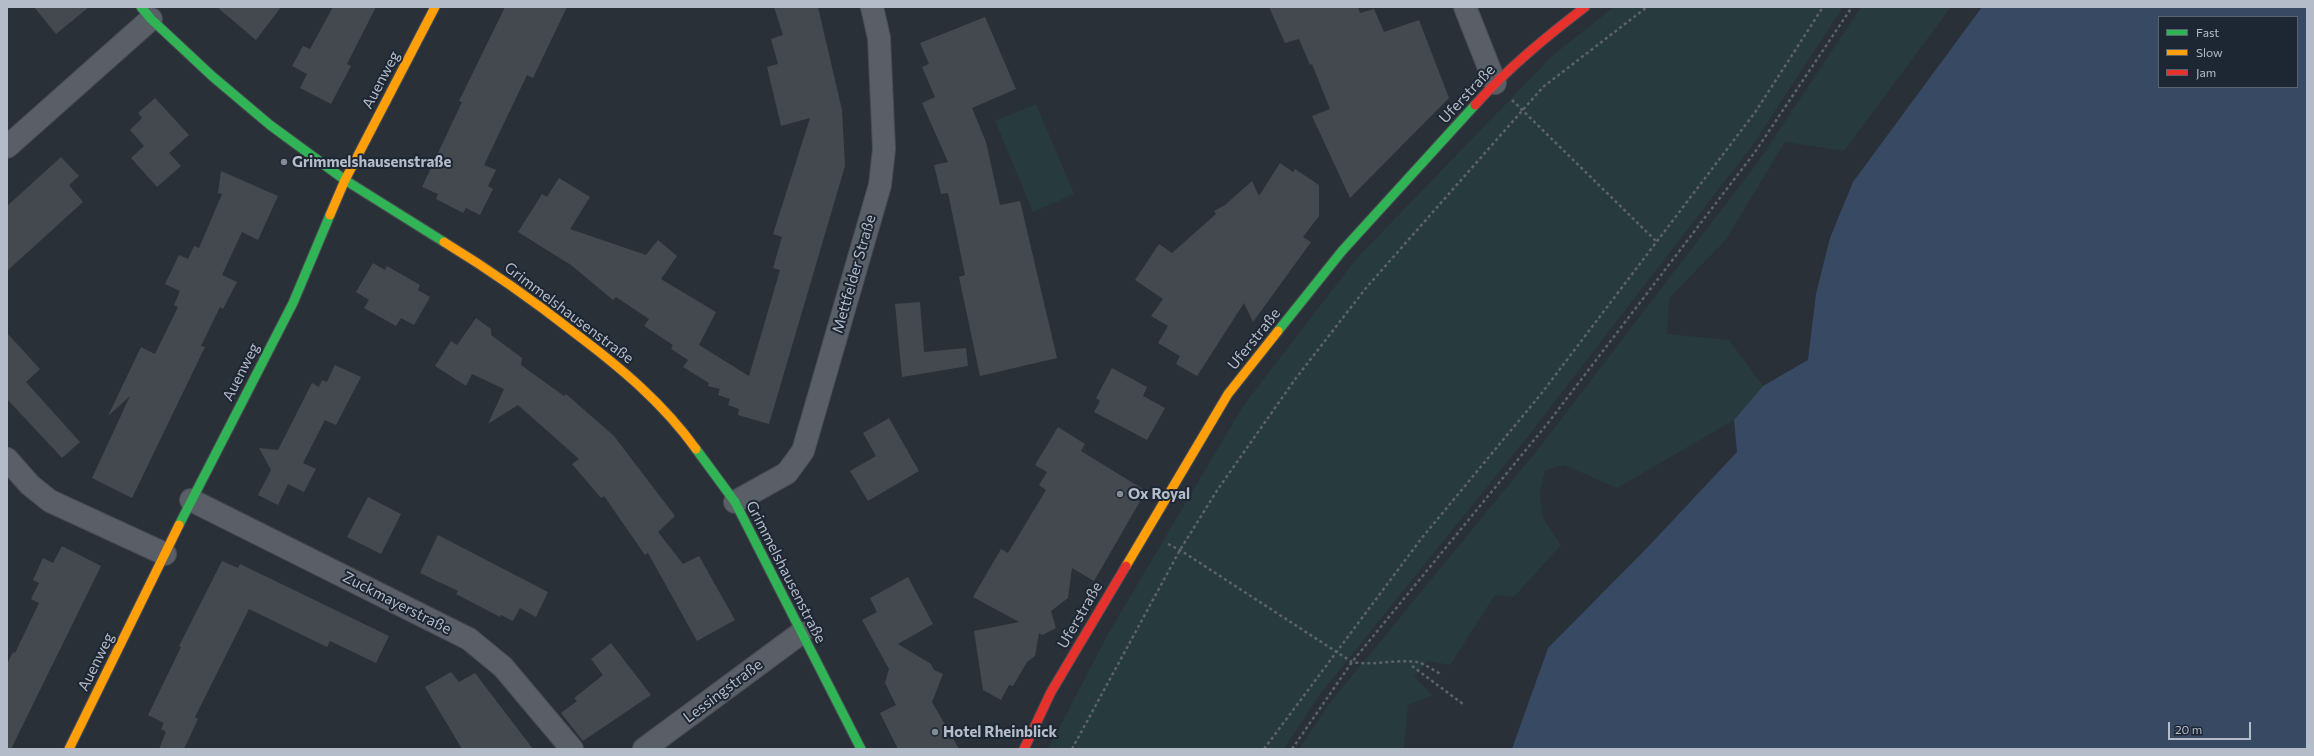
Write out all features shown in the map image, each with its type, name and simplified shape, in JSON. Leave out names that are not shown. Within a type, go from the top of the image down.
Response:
[{"type":"street","name":"Auenweg","points":[[69,749],[191,500],[293,302],[345,180],[435,7]]},
{"type":"street","name":"Mettfelder Straße","points":[[735,502],[787,473],[803,451],[880,185],[884,149],[879,38],[872,7]]},
{"type":"street","points":[[1465,7],[1495,83]]},
{"type":"street","name":"Uferstraße","points":[[1024,749],[1051,692],[1144,532],[1228,394],[1342,251],[1495,83],[1536,44],[1584,7]]},
{"type":"street","name":"Grimmelshausenstraße","points":[[146,13],[212,76],[258,115],[345,180],[488,269],[627,373],[676,421],[735,502],[861,749]]},
{"type":"street","points":[[7,147],[146,13]]},
{"type":"street","points":[[7,459],[30,485],[50,501],[165,554]]},
{"type":"street","name":"Zuckmayerstraße","points":[[191,500],[469,639],[503,667],[572,749]]},
{"type":"street","name":"Lessingstraße","points":[[644,749],[801,633]]},
{"type":"path","points":[[1072,749],[1180,550],[1218,489],[1296,378],[1366,288],[1543,87],[1647,7]]},
{"type":"path","points":[[1264,749],[1421,539],[1541,394],[1756,111],[1823,7]]},
{"type":"path","points":[[1292,749],[1352,662],[1548,423],[1736,178],[1852,7]]},
{"type":"path","points":[[1522,112],[1656,241]]},
{"type":"path","points":[[1144,532],[1180,550],[1337,650],[1352,662],[1367,665],[1390,661],[1419,662],[1442,674]]},
{"type":"path","points":[[1412,666],[1463,704]]},
{"type":"green space","points":[[1614,7],[1843,7],[1752,146],[1532,431],[1320,694],[1284,749],[1048,749],[1108,634],[1243,406],[1356,259],[1552,56]]},
{"type":"green space","points":[[1861,7],[1951,7],[1844,151],[1785,142],[1725,241],[1669,298],[1667,334],[1729,340],[1763,386],[1734,420],[1617,488],[1564,465],[1545,470],[1540,493],[1543,518],[1561,545],[1514,597],[1495,595],[1450,665],[1428,661],[1414,677],[1432,695],[1408,705],[1404,749],[1299,749],[1329,704],[1539,448],[1755,166]]},
{"type":"green space","points":[[1036,104],[1074,194],[1033,212],[995,121]]},
{"type":"water","points":[[1982,7],[2307,7],[2307,749],[1512,749],[1548,648],[1646,549],[1737,452],[1734,420],[1763,386],[1808,360],[1816,294],[1830,238],[1853,182]]},
{"type":"building","points":[[34,7],[89,7],[56,34]]},
{"type":"building","points":[[217,7],[281,7],[256,40]]},
{"type":"building","points":[[333,7],[376,7],[347,64],[351,66],[331,104],[300,88],[307,74],[292,66],[303,46],[310,49]]},
{"type":"building","points":[[505,7],[567,7],[533,78],[527,75],[484,165],[496,170],[488,186],[493,189],[480,215],[466,208],[463,213],[436,199],[438,194],[422,187],[462,102],[459,101]]},
{"type":"building","points":[[774,7],[818,7],[842,110],[845,166],[769,424],[738,415],[739,409],[728,405],[730,399],[718,395],[720,389],[708,386],[709,383],[683,367],[688,360],[671,349],[673,345],[644,326],[649,319],[616,297],[613,300],[571,265],[518,232],[542,194],[547,197],[559,178],[590,197],[570,229],[646,255],[658,240],[677,256],[661,279],[716,312],[699,345],[749,376],[780,270],[773,268],[782,237],[773,234],[810,118],[781,126],[767,67],[778,64],[771,39],[783,35]]},
{"type":"building","points":[[1269,7],[1358,7],[1360,13],[1374,9],[1384,32],[1419,20],[1449,98],[1350,198],[1312,116],[1330,109],[1312,64],[1310,65],[1299,39],[1285,43]]},
{"type":"building","points":[[985,17],[1016,89],[972,108],[986,142],[1000,205],[1020,201],[1057,358],[980,376],[959,277],[965,275],[948,193],[941,194],[934,165],[948,162],[922,103],[935,97],[922,67],[929,64],[920,43]]},
{"type":"building","points":[[155,98],[189,135],[169,153],[181,166],[157,187],[131,158],[144,146],[130,130],[142,118],[138,113]]},
{"type":"building","points":[[61,157],[79,176],[69,185],[83,202],[7,271],[7,206]]},
{"type":"building","points":[[1280,163],[1293,172],[1295,169],[1319,185],[1319,216],[1303,237],[1311,242],[1253,322],[1244,303],[1197,376],[1176,364],[1180,356],[1158,343],[1168,326],[1151,316],[1163,299],[1135,280],[1159,244],[1172,253],[1216,214],[1214,211],[1225,205],[1252,181],[1259,196]]},
{"type":"building","points":[[221,171],[278,196],[258,240],[242,232],[222,275],[237,282],[223,309],[220,307],[201,346],[205,347],[132,498],[92,478],[130,396],[108,416],[141,347],[155,354],[178,307],[174,305],[180,291],[165,284],[179,255],[188,259],[194,246],[199,248],[222,194],[218,193]]},
{"type":"building","points":[[373,263],[385,270],[387,266],[420,285],[418,290],[430,297],[414,325],[401,318],[396,326],[364,308],[369,300],[356,292]]},
{"type":"building","points":[[920,302],[924,352],[966,348],[968,366],[902,377],[895,304]]},
{"type":"building","points":[[476,318],[491,329],[491,335],[522,358],[521,365],[564,396],[566,394],[614,436],[675,516],[658,532],[683,564],[699,556],[735,620],[697,641],[648,553],[645,555],[604,496],[601,498],[572,464],[579,459],[518,405],[488,424],[504,389],[472,374],[466,386],[435,366],[451,341],[457,345]]},
{"type":"building","points":[[7,333],[40,369],[26,382],[80,442],[62,458],[7,399]]},
{"type":"building","points":[[335,365],[361,377],[336,425],[325,420],[303,463],[316,469],[304,492],[288,484],[278,505],[258,495],[271,470],[259,448],[278,450],[312,383],[319,387],[322,380],[327,382]]},
{"type":"building","points":[[1112,368],[1147,387],[1143,396],[1165,408],[1147,440],[1094,412],[1100,401],[1096,398]]},
{"type":"building","points":[[889,418],[919,471],[868,501],[850,471],[876,456],[863,433]]},
{"type":"building","points":[[1058,427],[1085,444],[1081,451],[1146,491],[1094,581],[1072,568],[1068,598],[1051,611],[1056,628],[1042,635],[1039,633],[1035,656],[1027,662],[1013,686],[1009,685],[1001,700],[983,690],[974,631],[1019,622],[973,597],[1001,549],[1008,553],[1046,490],[1039,485],[1047,472],[1035,465]]},
{"type":"building","points":[[368,497],[401,514],[381,554],[347,537]]},
{"type":"building","points":[[438,535],[548,592],[536,617],[520,608],[513,621],[501,615],[500,617],[456,594],[458,591],[420,573]]},
{"type":"building","points":[[62,546],[101,566],[11,749],[7,749],[7,664],[13,652],[15,653],[39,603],[31,599],[39,583],[33,580],[43,558],[53,563]]},
{"type":"building","points":[[222,561],[238,568],[240,564],[389,636],[376,663],[330,641],[327,647],[249,609],[195,717],[198,719],[184,749],[159,749],[166,732],[161,729],[164,723],[148,715],[181,647],[179,646]]},
{"type":"building","points":[[908,577],[933,624],[898,644],[931,664],[934,670],[943,674],[932,702],[959,749],[898,749],[880,713],[896,705],[885,683],[889,669],[862,620],[877,612],[870,598]]},
{"type":"building","points":[[611,643],[651,695],[583,741],[561,713],[577,701],[574,698],[603,675],[591,659]]},
{"type":"building","points":[[451,672],[459,682],[475,673],[533,749],[462,749],[425,687]]},
{"type":"traffic: fast","points":[[141,7],[151,19],[212,76],[270,125],[345,180],[444,242]]},
{"type":"traffic: fast","points":[[1278,331],[1342,251],[1475,105]]},
{"type":"traffic: fast","points":[[179,525],[293,303],[330,215]]},
{"type":"traffic: fast","points":[[696,449],[735,502],[861,749]]},
{"type":"traffic: slow","points":[[330,215],[345,180],[435,7]]},
{"type":"traffic: slow","points":[[444,242],[528,298],[625,373],[670,416],[696,449]]},
{"type":"traffic: slow","points":[[1126,566],[1228,394],[1278,331]]},
{"type":"traffic: slow","points":[[69,749],[179,525]]},
{"type":"traffic: jam","points":[[1475,105],[1528,53],[1585,7]]},
{"type":"traffic: jam","points":[[1024,749],[1051,692],[1126,566]]},
{"type":"place","name":"Grimmelshausenstraße","points":[[284,162]]},
{"type":"place","name":"Ox Royal","points":[[1120,494]]},
{"type":"place","name":"Hotel Rheinblick","points":[[935,732]]}]
